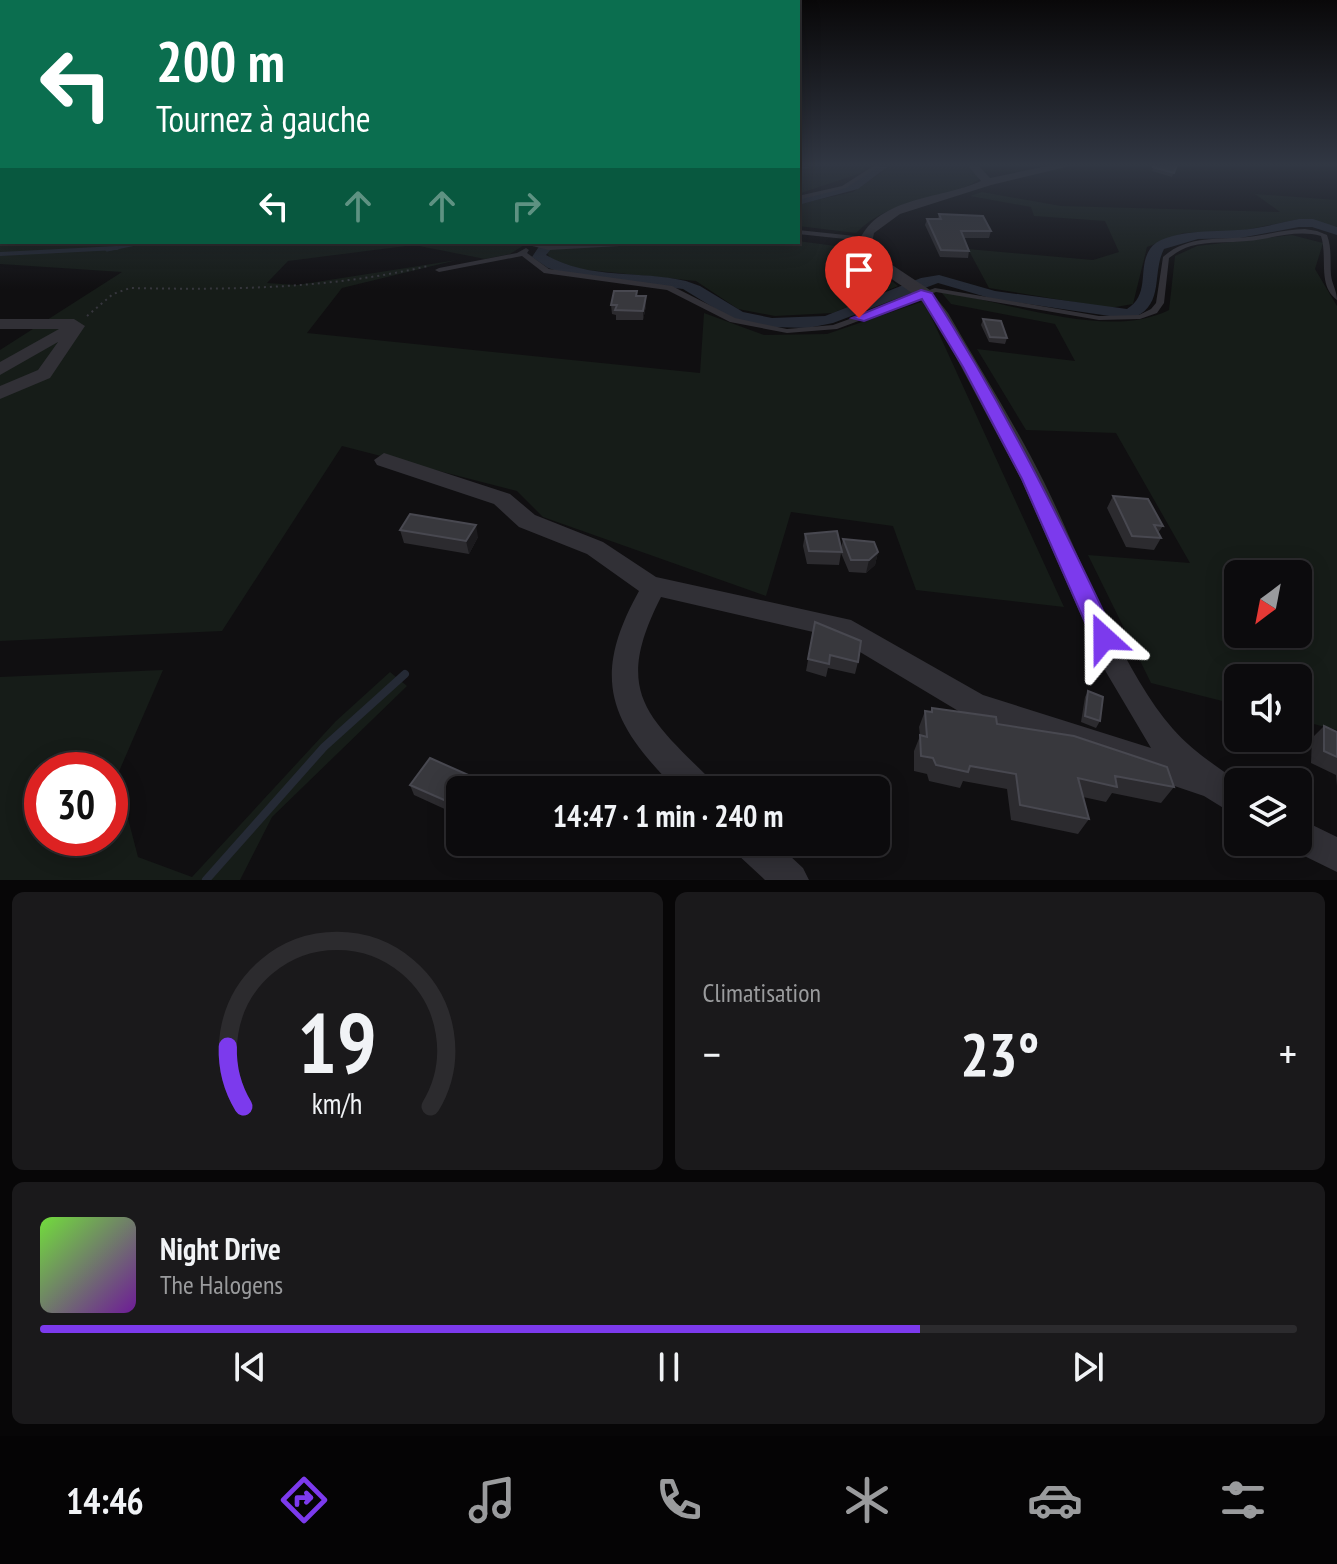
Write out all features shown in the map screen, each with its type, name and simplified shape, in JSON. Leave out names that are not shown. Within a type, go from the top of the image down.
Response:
[{"type":"street","points":[[916,206],[886,216],[864,239],[869,256],[917,287],[971,367],[1032,479],[1116,664],[1137,702],[1162,739],[1224,791]]},
{"type":"street","points":[[0,324],[38,327],[75,324]]},
{"type":"street","points":[[0,370],[75,324]]},
{"type":"street","points":[[0,393],[44,374],[75,324]]},
{"type":"street","points":[[384,460],[502,499],[527,521],[595,548],[636,578],[654,587],[842,628],[975,706],[1213,783]]},
{"type":"street","points":[[654,587],[630,636],[626,689],[633,713],[644,733],[685,776]]},
{"type":"street","points":[[1312,842],[1337,855]]},
{"type":"street","points":[[764,856],[791,880]]},
{"type":"lane","points":[[524,254],[547,271],[669,288],[733,320],[787,331],[834,327],[917,287],[949,290],[1099,318],[1140,317],[1154,311],[1160,303],[1166,257],[1173,250],[1204,241],[1306,230],[1324,235],[1328,244],[1325,255],[1329,286],[1337,298]]},
{"type":"lane","points":[[800,232],[864,239]]},
{"type":"lane","points":[[435,267],[524,254],[536,245],[549,248],[620,244]]},
{"type":"path","points":[[75,324],[113,294],[130,288],[258,290],[373,279],[435,267]]},
{"type":"shaded area","points":[[800,206],[903,206],[871,221],[856,233],[800,226]]},
{"type":"shaded area","points":[[1026,206],[1280,212],[1272,206],[1337,206],[1337,227],[1300,219],[1240,231],[1183,233],[1147,247],[1133,304],[1110,308],[989,288],[968,249],[1093,260],[1119,252],[1105,221],[1034,216],[1031,207]]},
{"type":"shaded area","points":[[1292,235],[1323,243],[1315,269],[1337,306],[1337,730],[1312,724],[1312,664],[1224,664],[1224,701],[1151,683],[1088,555],[1190,563],[1116,433],[1026,430],[977,349],[1075,361],[1055,324],[951,304],[941,292],[1087,320],[1117,322],[1144,318],[1169,310],[1175,256],[1197,246]]},
{"type":"shaded area","points":[[800,241],[851,248],[898,286],[833,313],[775,316],[738,309],[696,281],[578,269],[555,264],[546,252],[559,244],[800,244]]},
{"type":"shaded area","points":[[0,244],[526,244],[510,254],[485,259],[414,245],[288,261],[267,283],[297,285],[457,260],[342,288],[307,333],[700,373],[704,313],[764,335],[827,334],[924,301],[1064,607],[916,590],[893,526],[791,512],[766,596],[543,517],[517,491],[342,446],[222,631],[0,641],[0,350],[122,272],[0,264]]},
{"type":"shaded area","points":[[163,670],[127,752],[24,752],[24,856],[128,856],[128,818],[138,857],[192,877],[336,721],[390,672],[407,686],[272,817],[240,880],[0,880],[0,677]]},
{"type":"building","points":[[939,214],[983,216],[991,231],[961,231],[969,251],[941,250],[927,219],[941,219]]},
{"type":"building","points":[[614,291],[637,291],[636,296],[646,296],[643,311],[615,310],[617,305],[611,305]]},
{"type":"building","points":[[983,319],[1001,321],[1007,338],[990,337]]},
{"type":"building","points":[[1113,496],[1148,499],[1163,526],[1154,525],[1161,538],[1132,536]]},
{"type":"building","points":[[410,514],[476,525],[466,541],[400,530]]},
{"type":"building","points":[[837,531],[842,552],[809,551],[805,534]]},
{"type":"building","points":[[843,539],[874,542],[878,552],[869,560],[851,560]]},
{"type":"building","points":[[815,622],[861,641],[858,662],[830,655],[829,664],[808,659]]},
{"type":"building","points":[[1088,691],[1103,697],[1100,721],[1085,716]]},
{"type":"building","points":[[932,708],[996,717],[997,724],[1074,736],[1167,767],[1174,787],[1115,776],[1117,787],[1078,778],[1089,819],[1020,805],[1016,774],[970,766],[968,772],[936,765],[933,758],[921,756],[920,735],[927,737],[925,711],[932,712]]},
{"type":"building","points":[[1324,726],[1337,732],[1337,757],[1324,751]]},
{"type":"building","points":[[430,758],[470,776],[446,776],[446,801],[410,785]]},
{"type":"waterway","points":[[548,244],[540,251],[539,257],[569,271],[681,284],[695,289],[737,315],[760,321],[797,323],[841,316],[926,281],[939,279],[993,295],[1130,314],[1148,296],[1154,253],[1159,246],[1197,235],[1240,234],[1299,223],[1313,223],[1337,231]]},
{"type":"waterway","points":[[116,248],[135,244]]},
{"type":"waterway","points":[[0,254],[116,248]]},
{"type":"waterway","points":[[107,250],[116,248]]},
{"type":"waterway","points":[[206,880],[324,747],[405,674]]},
{"type":"route","points":[[859,318],[925,293],[940,313],[1032,479],[1104,638]]}]
